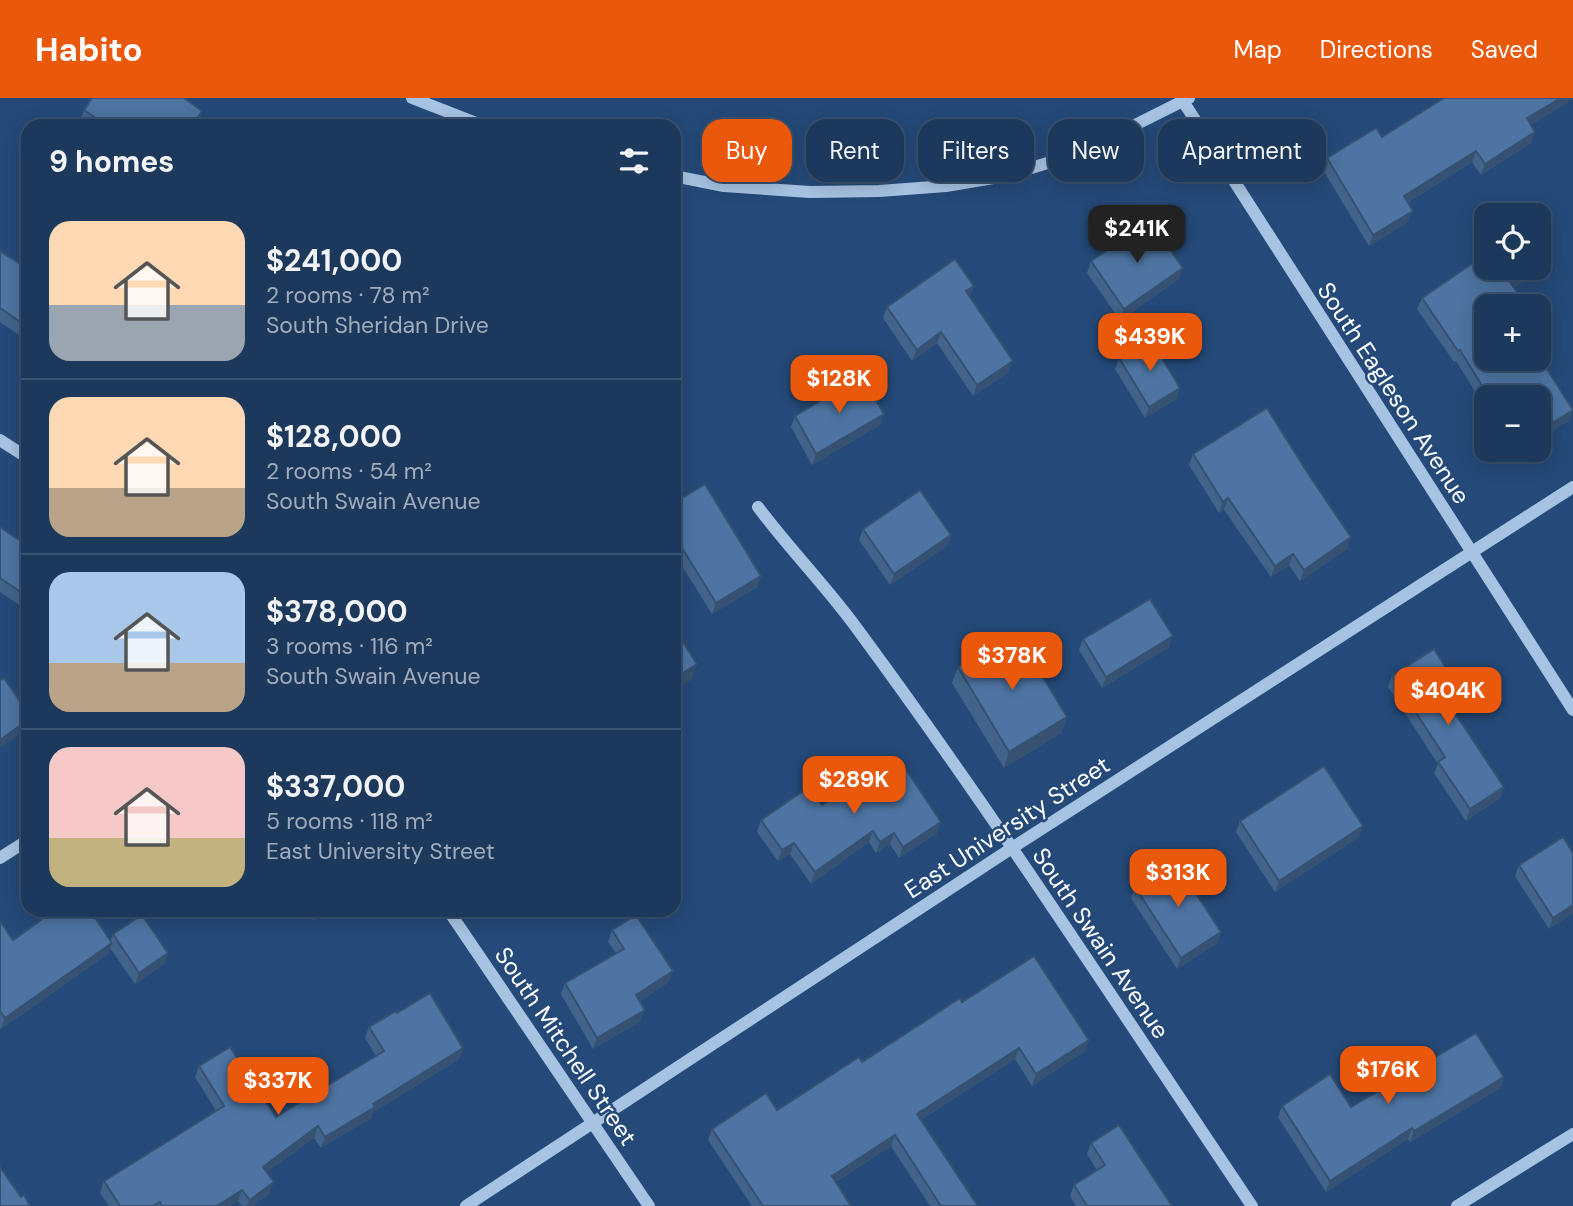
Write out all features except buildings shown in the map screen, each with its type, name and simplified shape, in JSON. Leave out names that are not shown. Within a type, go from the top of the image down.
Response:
[{"type":"street","points":[[412,98],[466,119]]},
{"type":"street","points":[[681,177],[724,186],[810,192],[946,186],[1005,176],[1055,161],[1097,144],[1184,99]]},
{"type":"street","name":"South Eagleson Avenue","points":[[1184,99],[1573,710]]},
{"type":"street","points":[[0,440],[21,454]]},
{"type":"street","name":"East University Street","points":[[466,1206],[1012,848],[1573,487]]},
{"type":"street","name":"South Swain Avenue","points":[[758,507],[859,630],[1012,848],[1252,1206]]},
{"type":"street","points":[[0,858],[21,844]]},
{"type":"street","name":"South Mitchell Street","points":[[453,917],[649,1206]]},
{"type":"street","points":[[1457,1206],[1573,1134]]}]
